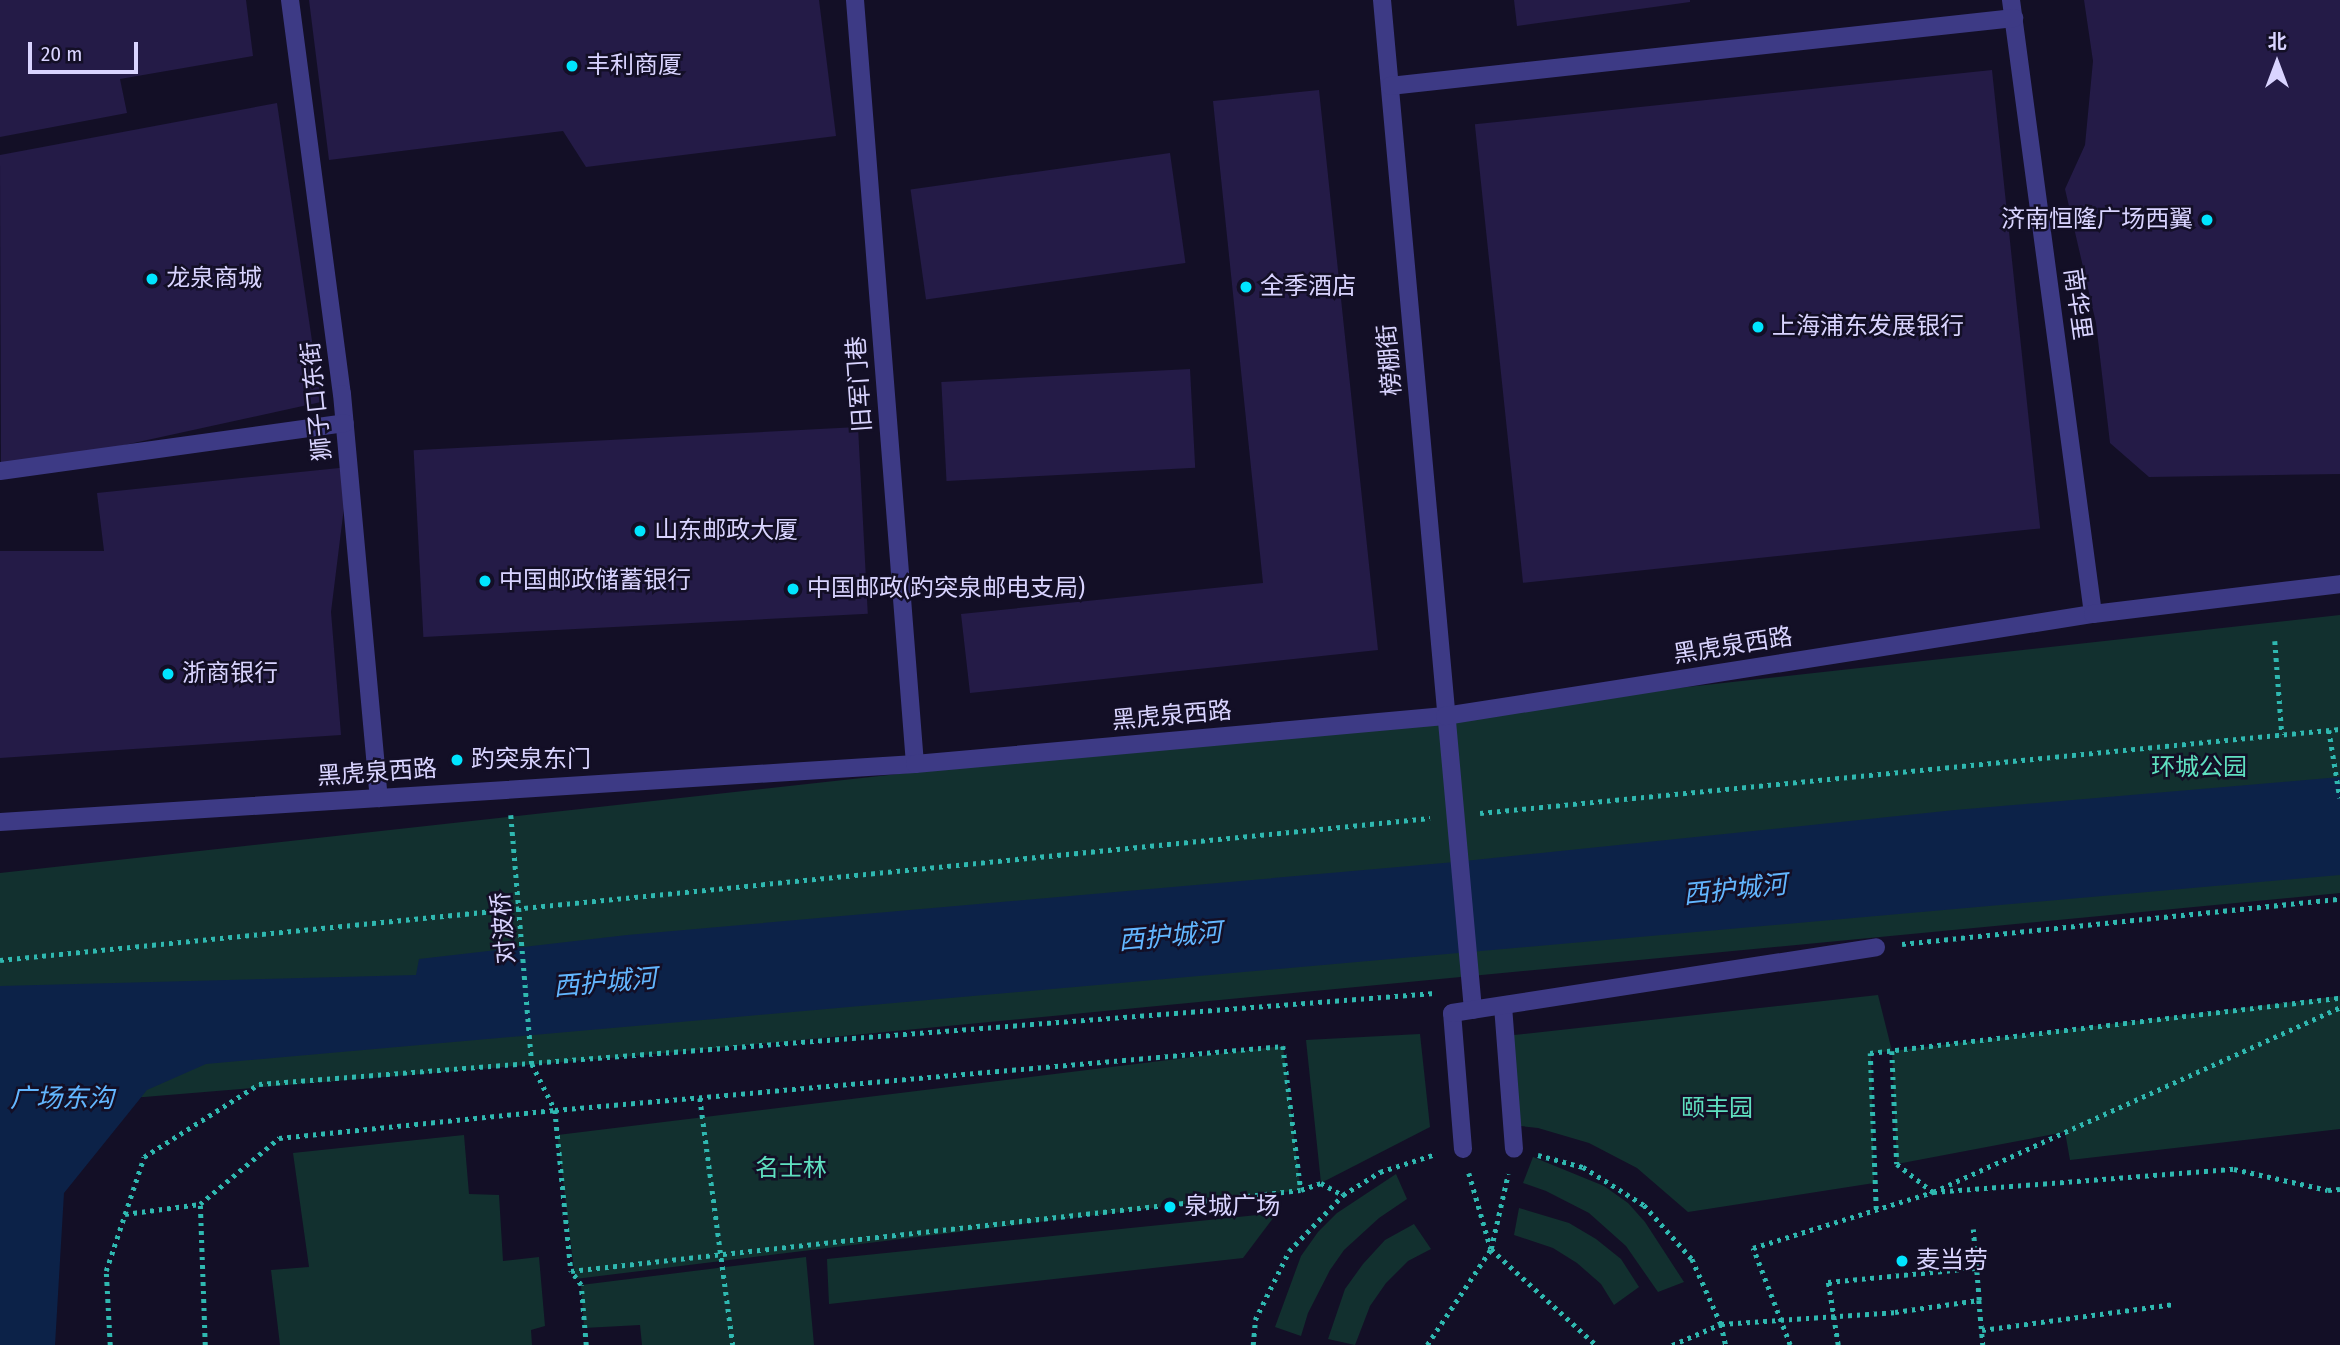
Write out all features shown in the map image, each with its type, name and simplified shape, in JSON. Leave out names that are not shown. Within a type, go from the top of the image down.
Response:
[{"type":"street","name":"狮子口东街","points":[[290,0],[345,423],[379,798]]},
{"type":"street","name":"旧军门巷","points":[[855,0],[915,764]]},
{"type":"street","name":"榜棚街","points":[[1382,0],[1472,1010]]},
{"type":"street","name":"南华里","points":[[2011,0],[2094,614]]},
{"type":"street","points":[[1390,86],[2014,18]]},
{"type":"street","points":[[0,471],[345,423]]},
{"type":"street","name":"黑虎泉西路","points":[[0,822],[915,764],[1446,716],[2094,614],[2340,584]]},
{"type":"street","points":[[1463,1149],[1452,1013],[1876,947]]},
{"type":"street","points":[[1503,1006],[1514,1149]]},
{"type":"path","points":[[2275,641],[2282,735]]},
{"type":"path","points":[[1476,814],[2340,729]]},
{"type":"path","points":[[2329,730],[2340,798]]},
{"type":"path","name":"对波桥","points":[[509,790],[532,1064]]},
{"type":"path","points":[[0,960],[1435,818]]},
{"type":"path","points":[[1876,947],[2340,899]]},
{"type":"path","points":[[110,1345],[106,1271],[144,1157],[259,1084],[1436,992]]},
{"type":"path","points":[[1876,1210],[1870,1053],[2340,998]]},
{"type":"path","points":[[1790,1345],[1782,1318],[1753,1248],[1933,1192],[2340,1007]]},
{"type":"path","points":[[125,1214],[200,1204],[279,1138],[555,1110],[1283,1046],[1301,1189]]},
{"type":"path","points":[[1892,1051],[1898,1164],[1933,1192],[2234,1169],[2328,1190],[2340,1189]]},
{"type":"path","points":[[532,1064],[555,1110],[571,1271],[581,1285],[586,1345]]},
{"type":"path","points":[[700,1098],[733,1345]]},
{"type":"path","points":[[1253,1345],[1255,1320],[1289,1251],[1343,1195],[1380,1172],[1420,1157],[1463,1149],[1491,1249],[1596,1345]]},
{"type":"path","points":[[1427,1345],[1491,1249],[1514,1149],[1583,1167],[1644,1205],[1692,1259],[1721,1324],[1726,1345]]},
{"type":"path","points":[[571,1271],[1301,1189],[1321,1183],[1343,1195]]},
{"type":"path","points":[[200,1204],[205,1345]]},
{"type":"path","points":[[1973,1229],[1983,1345]]},
{"type":"path","points":[[1838,1345],[1828,1282],[1977,1268]]},
{"type":"path","points":[[1672,1345],[1721,1324],[1895,1312],[1979,1300]]},
{"type":"path","points":[[1982,1330],[2174,1304]]},
{"type":"green space","name":"环城公园","points":[[2340,615],[2340,893],[634,1056],[144,1097],[0,1102],[0,873]]},
{"type":"green space","name":"颐丰园","points":[[1878,995],[1892,1051],[1871,1053],[1874,1183],[1688,1212],[1637,1168],[1589,1143],[1538,1128],[1512,1125],[1505,1036]]},
{"type":"green space","points":[[2340,996],[2340,1129],[2070,1160],[2065,1132],[1897,1164],[1892,1051]]},
{"type":"green space","points":[[1420,1034],[1430,1127],[1321,1183],[1306,1040]]},
{"type":"green space","name":"名士林","points":[[1283,1046],[1301,1190],[575,1279],[557,1135]]},
{"type":"green space","points":[[464,1135],[469,1194],[499,1195],[503,1261],[539,1257],[545,1326],[531,1330],[532,1345],[280,1345],[271,1270],[309,1267],[293,1153]]},
{"type":"green space","points":[[1533,1157],[1604,1186],[1628,1203],[1645,1222],[1684,1282],[1658,1292],[1626,1246],[1589,1213],[1546,1191],[1523,1183]]},
{"type":"green space","points":[[1396,1174],[1407,1199],[1379,1218],[1344,1250],[1330,1270],[1308,1313],[1301,1336],[1275,1327],[1301,1256],[1318,1232],[1337,1213]]},
{"type":"green space","points":[[1519,1208],[1569,1223],[1596,1239],[1621,1259],[1639,1287],[1614,1305],[1601,1284],[1577,1263],[1553,1248],[1514,1235]]},
{"type":"green space","points":[[1277,1213],[1243,1258],[829,1304],[827,1259]]},
{"type":"green space","points":[[1414,1224],[1431,1249],[1408,1261],[1386,1283],[1370,1306],[1355,1345],[1328,1339],[1345,1289],[1363,1264],[1385,1240]]},
{"type":"green space","points":[[806,1257],[814,1345],[642,1345],[640,1325],[584,1328],[581,1285]]},
{"type":"water","points":[[2340,777],[2340,875],[206,1064],[147,1090],[64,1193],[55,1345],[0,1345],[0,986],[416,975],[419,959],[627,935],[1455,862],[1955,810]]},
{"type":"building","points":[[0,0],[246,0],[253,56],[120,79],[127,113],[0,137]]},
{"type":"building","name":"丰利商厦","points":[[309,0],[819,0],[836,136],[586,167],[563,131],[329,160]]},
{"type":"building","points":[[1514,0],[1690,0],[1690,2],[1517,26]]},
{"type":"building","name":"济南恒隆广场西翼","points":[[2084,0],[2340,0],[2340,474],[2149,477],[2110,443],[2096,323],[2065,189],[2085,145],[2093,61]]},
{"type":"building","name":"上海浦东发展银行","points":[[1992,70],[2040,528],[1523,583],[1475,124]]},
{"type":"building","points":[[1319,90],[1378,650],[970,693],[961,614],[1263,583],[1213,101]]},
{"type":"building","name":"龙泉商城","points":[[277,103],[321,402],[1,472],[0,155]]},
{"type":"building","points":[[1170,153],[1185,263],[926,299],[911,189]]},
{"type":"building","points":[[1190,369],[1195,468],[947,481],[941,382]]},
{"type":"building","name":"山东邮政大厦","points":[[858,427],[868,614],[423,637],[414,450]]},
{"type":"building","name":"浙商银行","points":[[349,467],[331,612],[341,735],[0,758],[0,551],[104,551],[97,493]]},
{"type":"place","name":"丰利商厦","points":[[572,66]]},
{"type":"place","name":"济南恒隆广场西翼","points":[[2207,220]]},
{"type":"place","name":"龙泉商城","points":[[152,279]]},
{"type":"place","name":"全季酒店","points":[[1246,287]]},
{"type":"place","name":"上海浦东发展银行","points":[[1758,327]]},
{"type":"place","name":"山东邮政大厦","points":[[640,531]]},
{"type":"place","name":"中国邮政储蓄银行","points":[[485,581]]},
{"type":"place","name":"中国邮政(趵突泉邮电支局)","points":[[793,589]]},
{"type":"place","name":"浙商银行","points":[[168,674]]},
{"type":"place","name":"趵突泉东门","points":[[457,760]]},
{"type":"place","name":"泉城广场","points":[[1170,1207]]},
{"type":"place","name":"麦当劳","points":[[1902,1261]]},
{"type":"water label","name":"西护城河","points":[[1735,890]]},
{"type":"water label","name":"西护城河","points":[[1170,937]]},
{"type":"water label","name":"西护城河","points":[[605,983]]},
{"type":"water label","name":"广场东沟","points":[[62,1099]]}]
